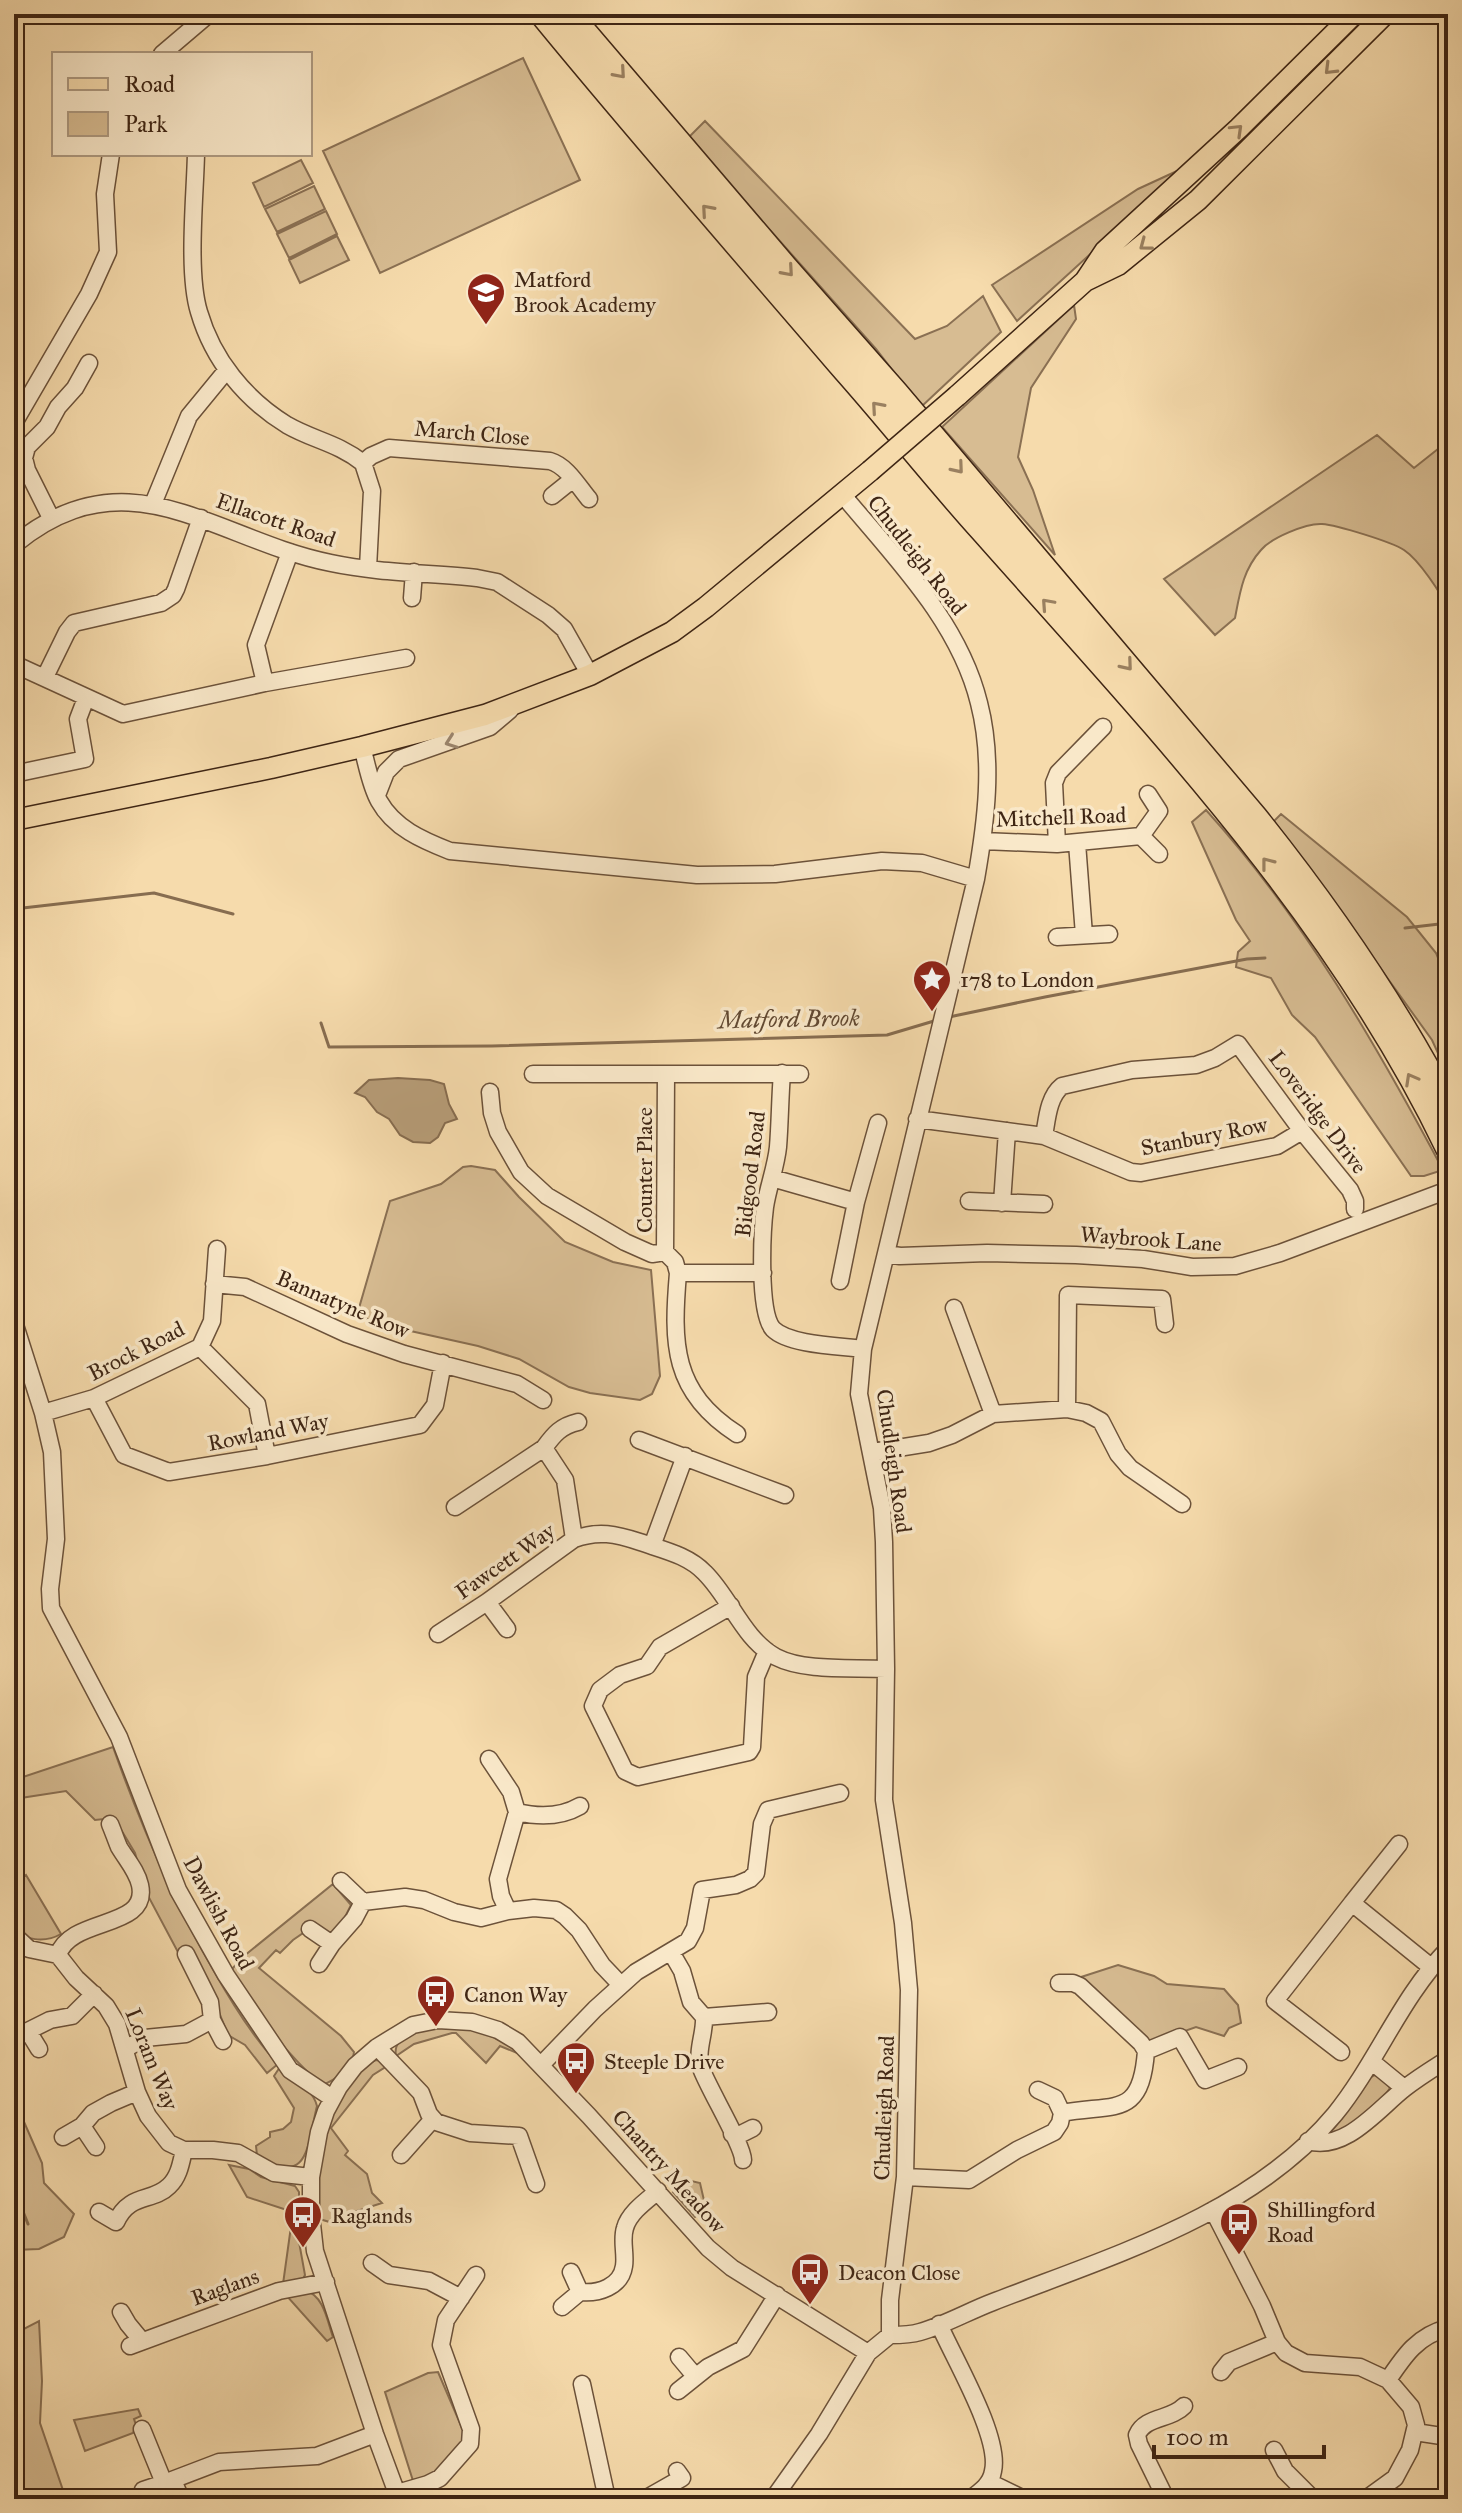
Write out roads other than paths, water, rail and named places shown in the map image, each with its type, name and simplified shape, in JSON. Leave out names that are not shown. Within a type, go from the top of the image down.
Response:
[{"type":"highway","points":[[542,14],[1267,862],[1353,983],[1394,1048],[1448,1148]]},
{"type":"highway","points":[[569,14],[896,393],[1272,839],[1370,972],[1448,1107]]},
{"type":"main road","points":[[14,820],[271,768],[485,715],[590,675],[672,632],[870,471],[1085,281],[1105,251],[1239,128],[1354,14]]},
{"type":"main road","points":[[1085,281],[1118,265],[1198,200],[1385,14]]},
{"type":"street","points":[[167,52],[209,14]]},
{"type":"street","points":[[14,423],[89,294],[108,252],[105,194],[111,156]]},
{"type":"street","points":[[196,156],[194,257],[198,310],[206,333],[226,371],[256,401],[289,426],[330,442],[363,463],[372,491],[368,568]]},
{"type":"street","points":[[51,518],[24,458],[27,447],[40,437],[58,407],[82,393],[89,363]]},
{"type":"street","points":[[153,504],[189,416],[226,371]]},
{"type":"street","name":"March Close","points":[[363,463],[389,448],[550,461],[566,471],[589,499]]},
{"type":"street","points":[[552,496],[572,480]]},
{"type":"street","name":"Chudleigh Road","points":[[842,494],[930,603],[955,642],[971,675],[980,704],[986,750],[987,795],[976,879],[863,1349],[859,1394],[882,1508],[886,1669],[884,1800],[903,1923],[909,1990],[905,2177],[890,2300],[890,2335]]},
{"type":"street","name":"Ellacott Road","points":[[14,545],[51,518],[100,505],[153,504],[330,563],[497,582],[564,629],[590,675]]},
{"type":"street","points":[[45,677],[74,623],[161,603],[173,595],[201,518]]},
{"type":"street","points":[[265,683],[256,645],[290,552]]},
{"type":"street","points":[[412,598],[414,572]]},
{"type":"street","points":[[14,664],[123,714],[265,683],[406,658]]},
{"type":"street","points":[[14,774],[85,759],[78,719],[86,698]]},
{"type":"street","points":[[377,795],[386,772],[399,759],[490,727],[517,703]]},
{"type":"street","points":[[1057,844],[1054,783],[1058,773],[1103,727]]},
{"type":"street","points":[[362,747],[377,795],[394,820],[422,840],[450,851],[711,875],[775,874],[882,861],[922,863],[976,879]]},
{"type":"street","name":"Mitchell Road","points":[[983,841],[1057,844],[1141,836],[1159,811],[1148,794]]},
{"type":"street","name":"Mitchell Road","points":[[1141,836],[1159,854]]},
{"type":"street","points":[[1077,843],[1084,935]]},
{"type":"street","points":[[1057,937],[1109,934]]},
{"type":"street","name":"Loveridge Drive","points":[[1044,1136],[1048,1109],[1056,1090],[1062,1086],[1132,1070],[1196,1065],[1238,1044],[1350,1190],[1355,1209]]},
{"type":"street","name":"Bidgood Road","points":[[782,1073],[777,1149],[764,1213],[764,1310],[775,1331],[784,1336],[863,1349]]},
{"type":"street","points":[[533,1074],[800,1074]]},
{"type":"street","name":"Counter Place","points":[[666,1074],[665,1252],[675,1262],[678,1273]]},
{"type":"street","points":[[490,1092],[492,1113],[508,1152],[521,1172],[558,1203],[644,1252],[665,1252]]},
{"type":"street","name":"Stanbury Row","points":[[917,1119],[1044,1136],[1131,1172],[1141,1173],[1277,1146],[1302,1131]]},
{"type":"street","points":[[840,1281],[856,1202],[878,1123]]},
{"type":"street","points":[[1002,1203],[1007,1131]]},
{"type":"street","points":[[508,1152],[524,1143]]},
{"type":"street","points":[[772,1178],[856,1202]]},
{"type":"street","name":"Waybrook Lane","points":[[886,1254],[1076,1255],[1143,1259],[1192,1267],[1235,1266],[1280,1253],[1448,1190]]},
{"type":"street","points":[[969,1201],[1044,1204]]},
{"type":"street","name":"Brock Road","points":[[43,1413],[94,1398],[200,1347],[212,1321],[217,1249]]},
{"type":"street","points":[[737,1434],[715,1420],[700,1404],[690,1390],[679,1363],[676,1327],[678,1273],[763,1273]]},
{"type":"street","name":"Bannatyne Row","points":[[214,1284],[245,1287],[347,1334],[404,1354],[517,1384],[543,1400]]},
{"type":"street","points":[[1067,1409],[1068,1295],[1162,1299],[1165,1324]]},
{"type":"street","points":[[954,1308],[993,1414]]},
{"type":"street","name":"Dawlish Road","points":[[14,1322],[52,1452],[56,1539],[51,1608],[119,1737],[178,1890],[226,1975],[290,2070],[332,2098]]},
{"type":"street","points":[[200,1347],[257,1404],[267,1456]]},
{"type":"street","name":"Rowland Way","points":[[94,1398],[124,1455],[169,1472],[420,1425],[435,1405],[443,1363]]},
{"type":"street","points":[[873,1452],[929,1443],[993,1414],[1067,1409],[1086,1413],[1101,1421],[1118,1454],[1130,1468],[1182,1504]]},
{"type":"street","points":[[455,1507],[544,1448],[564,1426],[578,1422]]},
{"type":"street","points":[[639,1440],[785,1495]]},
{"type":"street","points":[[544,1448],[565,1480],[574,1539]]},
{"type":"street","points":[[652,1546],[685,1456]]},
{"type":"street","name":"Fawcett Way","points":[[438,1634],[574,1539],[613,1533],[692,1563],[705,1573],[754,1640],[790,1663],[886,1669]]},
{"type":"street","points":[[487,1602],[507,1629]]},
{"type":"street","points":[[731,1606],[660,1647],[647,1666],[620,1675],[600,1690],[593,1706],[625,1771],[638,1777],[749,1752],[752,1747],[756,1677],[767,1651]]},
{"type":"street","points":[[489,1759],[511,1792],[517,1812],[498,1879],[508,1911]]},
{"type":"street","points":[[685,1884],[702,1890],[736,1885],[750,1879],[756,1873],[762,1824],[768,1810],[840,1793]]},
{"type":"street","points":[[517,1812],[553,1815],[570,1812],[580,1806]]},
{"type":"street","points":[[58,1955],[74,1934],[117,1920],[135,1909],[140,1885],[131,1865],[112,1848],[110,1824]]},
{"type":"street","points":[[1341,2052],[1275,2001],[1399,1844]]},
{"type":"street","points":[[756,1873],[774,1880]]},
{"type":"street","points":[[341,1881],[363,1902]]},
{"type":"street","points":[[541,2065],[636,1972],[688,1941],[693,1934],[702,1890]]},
{"type":"street","points":[[319,1964],[354,1919],[363,1902],[405,1897],[481,1918],[508,1911],[541,1908],[561,1912],[579,1930],[602,1965],[621,1985]]},
{"type":"street","points":[[1352,1903],[1431,1967]]},
{"type":"street","points":[[310,1929],[332,1944]]},
{"type":"street","name":"Loram Way","points":[[14,1935],[29,1949],[58,1955],[111,2013],[148,2116],[162,2136],[184,2150]]},
{"type":"street","points":[[773,2499],[819,2434],[868,2353],[890,2335],[920,2332],[1106,2260],[1213,2210],[1280,2169],[1334,2115],[1431,1967],[1448,1949]]},
{"type":"street","points":[[671,1952],[682,1971],[691,2002],[704,2017],[700,2064],[732,2134],[742,2148],[743,2160]]},
{"type":"street","points":[[186,1954],[210,2002],[212,2020],[223,2041]]},
{"type":"street","points":[[1059,1983],[1080,1986],[1146,2051]]},
{"type":"street","points":[[39,2049],[21,2035],[50,2020],[72,2016],[94,1994]]},
{"type":"street","points":[[704,2017],[768,2012]]},
{"type":"street","points":[[125,2049],[145,2038],[186,2034],[212,2020]]},
{"type":"street","name":"Chantry Meadow","points":[[332,2098],[355,2066],[377,2047],[413,2025],[438,2020],[472,2022],[498,2030],[511,2037],[541,2065],[724,2262],[868,2353]]},
{"type":"street","points":[[1146,2051],[1180,2037],[1205,2080],[1238,2067]]},
{"type":"street","points":[[377,2047],[421,2093],[426,2109],[440,2125],[470,2133],[525,2130],[536,2184]]},
{"type":"street","points":[[1062,2113],[1128,2102],[1139,2089],[1146,2051]]},
{"type":"street","points":[[1308,2141],[1326,2143],[1348,2134],[1404,2088],[1448,2059]]},
{"type":"street","points":[[1371,2061],[1404,2088]]},
{"type":"street","points":[[905,2177],[969,2180],[1017,2150],[1054,2132],[1062,2113],[1055,2098],[1038,2090]]},
{"type":"street","points":[[63,2137],[82,2126],[93,2113],[137,2092]]},
{"type":"street","points":[[332,2098],[319,2132],[311,2177],[313,2236],[375,2434],[398,2496],[440,2478],[470,2444],[471,2429],[441,2345],[446,2320],[476,2275]]},
{"type":"street","points":[[401,2155],[433,2119]]},
{"type":"street","points":[[82,2126],[96,2147]]},
{"type":"street","points":[[732,2134],[739,2135],[753,2128]]},
{"type":"street","points":[[99,2212],[123,2226],[128,2205],[172,2184],[179,2173],[184,2150],[230,2151],[274,2173],[311,2177]]},
{"type":"street","points":[[562,2307],[580,2292],[607,2289],[620,2275],[624,2268],[624,2229],[629,2219],[658,2191]]},
{"type":"street","points":[[1213,2210],[1277,2342],[1286,2353],[1297,2360],[1360,2367],[1388,2380],[1411,2407],[1416,2422],[1410,2450],[1395,2478],[1366,2499]]},
{"type":"street","points":[[372,2263],[389,2275],[429,2281],[461,2298]]},
{"type":"street","points":[[571,2272],[580,2292]]},
{"type":"street","name":"Raglans","points":[[121,2312],[136,2343],[279,2291],[326,2282]]},
{"type":"street","points":[[678,2391],[695,2376],[743,2349],[777,2295]]},
{"type":"street","points":[[939,2324],[989,2435],[994,2464],[989,2482],[970,2499]]},
{"type":"street","points":[[1388,2380],[1405,2354],[1418,2342],[1434,2331],[1448,2328]]},
{"type":"street","points":[[1221,2372],[1229,2362],[1277,2342]]},
{"type":"street","points":[[679,2357],[695,2376]]},
{"type":"street","points":[[582,2384],[607,2499]]},
{"type":"street","points":[[1166,2499],[1137,2435],[1145,2424],[1178,2413],[1184,2406]]},
{"type":"street","points":[[142,2429],[181,2499]]},
{"type":"street","points":[[1415,2432],[1448,2437]]},
{"type":"street","points":[[143,2490],[219,2462],[317,2456],[375,2434]]},
{"type":"street","points":[[1274,2450],[1285,2471],[1313,2499]]},
{"type":"street","points":[[645,2499],[682,2478],[677,2471]]},
{"type":"street","points":[[989,2482],[1024,2499]]},
{"type":"waterway","name":"Matford Brook","points":[[14,909],[154,893],[233,914]]},
{"type":"waterway","name":"Matford Brook","points":[[1405,928],[1448,923]]},
{"type":"waterway","name":"Matford Brook","points":[[949,1017],[1265,958]]},
{"type":"waterway","name":"Matford Brook","points":[[321,1023],[329,1047],[492,1046],[887,1035],[934,1021]]},
{"type":"waterway","points":[[14,2189],[28,2224]]},
{"type":"place","name":"Matford Brook Academy","points":[[486,326]]},
{"type":"place","name":"178 to London","points":[[932,1013]]},
{"type":"place","name":"Canon Way","points":[[436,2028]]},
{"type":"place","name":"Steeple Drive","points":[[576,2095]]},
{"type":"place","name":"Raglands","points":[[303,2249]]},
{"type":"place","name":"Shillingford Road","points":[[1239,2256]]},
{"type":"place","name":"Deacon Close","points":[[810,2306]]}]
